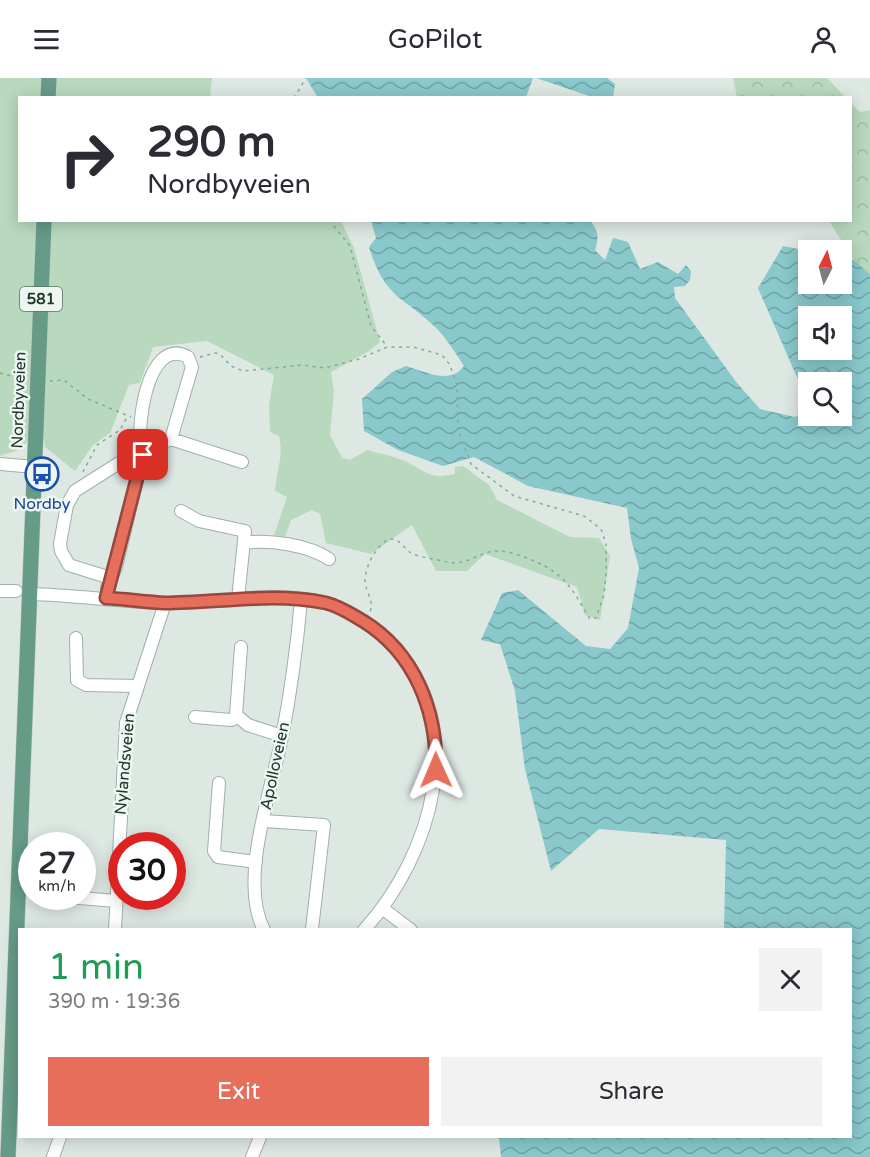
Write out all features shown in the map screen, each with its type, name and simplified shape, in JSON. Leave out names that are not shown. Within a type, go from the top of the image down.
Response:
[{"type":"main road","points":[[48,96],[49,78]]},
{"type":"main road","name":"Nordbyveien","points":[[8,1157],[23,592],[35,467],[44,222]]},
{"type":"street","points":[[106,598],[109,581],[116,567],[143,455],[139,444],[151,374],[156,363],[174,353],[184,355],[190,360],[192,367],[171,439],[143,455],[119,464],[79,486],[67,505],[61,551],[69,565],[104,576],[109,581]]},
{"type":"street","points":[[171,439],[242,462]]},
{"type":"street","points":[[0,464],[35,467]]},
{"type":"street","points":[[181,511],[199,521],[245,537],[310,550],[329,559]]},
{"type":"street","points":[[238,599],[245,537]]},
{"type":"street","points":[[0,591],[165,603],[238,599],[301,600],[335,606],[363,622],[387,640],[412,669],[429,708],[436,742],[435,781],[431,804],[407,868],[382,908],[366,928]]},
{"type":"street","name":"Apolloveien","points":[[263,928],[255,896],[256,862],[293,674],[301,600]]},
{"type":"street","name":"Nylandsveien","points":[[119,832],[124,735],[136,686],[165,603]]},
{"type":"street","points":[[76,638],[77,680],[86,685],[136,686]]},
{"type":"street","points":[[241,647],[236,709],[238,717],[248,725],[282,736]]},
{"type":"street","points":[[195,717],[231,720],[238,717]]},
{"type":"street","points":[[219,783],[214,851],[218,857],[256,862]]},
{"type":"street","points":[[264,821],[324,825],[312,928]]},
{"type":"street","points":[[382,908],[408,928]]},
{"type":"street","name":"Nylandsveien","points":[[115,928],[116,910]]},
{"type":"street","points":[[53,1157],[60,1138]]},
{"type":"street","points":[[252,1157],[260,1138]]},
{"type":"path","points":[[295,96],[306,78]]},
{"type":"path","points":[[331,222],[350,246],[371,326],[387,346]]},
{"type":"path","points":[[190,360],[215,353],[220,354],[231,366],[243,371],[302,365],[325,368],[359,359],[387,346],[433,351],[448,360],[457,387],[458,430],[471,464],[514,496],[584,516],[601,529],[606,544],[606,574],[604,595],[596,618],[590,619],[566,580],[543,565],[518,555],[495,551],[468,563],[453,563],[410,552],[401,541],[393,539],[384,543],[368,567],[365,581],[372,604],[369,615],[363,622]]},
{"type":"path","points":[[0,373],[38,383],[63,380],[88,399],[128,416],[142,419]]},
{"type":"path","points":[[79,486],[93,451],[120,430],[128,416]]},
{"type":"green space","points":[[0,78],[42,78],[42,96],[18,96],[18,222],[37,222],[30,439],[18,450],[0,456]]},
{"type":"green space","points":[[55,78],[212,78],[212,96],[55,96]]},
{"type":"green space","points":[[733,78],[827,78],[844,96],[737,96]]},
{"type":"green space","points":[[852,104],[860,112],[870,110],[870,274],[852,257],[852,240],[841,240],[830,222],[852,222]]},
{"type":"green space","points":[[50,222],[341,222],[354,248],[380,342],[368,352],[331,372],[334,391],[330,435],[342,458],[350,460],[367,450],[398,458],[429,474],[439,476],[455,474],[455,467],[463,466],[489,485],[497,500],[570,537],[599,538],[610,556],[600,620],[585,615],[577,587],[485,554],[467,571],[436,571],[412,525],[371,554],[326,543],[320,514],[312,510],[291,520],[285,537],[274,535],[287,497],[275,491],[281,451],[279,436],[270,432],[269,405],[274,375],[207,341],[153,347],[140,383],[129,385],[110,433],[93,445],[75,471],[45,447],[42,423]]},
{"type":"water","points":[[306,78],[533,78],[526,96],[317,96]]},
{"type":"water","points":[[536,78],[607,78],[615,84],[613,96],[589,96]]},
{"type":"water","points":[[371,222],[591,222],[597,234],[595,250],[605,260],[613,238],[628,242],[640,269],[658,262],[678,274],[686,265],[691,271],[690,280],[685,286],[674,287],[675,298],[737,383],[760,409],[795,417],[798,415],[798,426],[852,426],[852,372],[798,372],[798,380],[758,288],[783,246],[798,249],[798,294],[852,294],[852,260],[870,274],[870,1157],[501,1157],[499,1138],[852,1138],[852,928],[724,928],[726,840],[599,829],[551,871],[525,769],[515,691],[500,644],[481,640],[502,593],[518,590],[586,646],[610,649],[628,628],[639,568],[631,539],[627,508],[528,486],[474,457],[443,466],[398,450],[364,431],[362,399],[392,372],[406,366],[429,374],[445,376],[458,372],[464,366],[437,329],[387,285],[369,247],[376,238]]},
{"type":"place","name":"Nordby","points":[[42,474]]},
{"type":"route","points":[[143,455],[116,567],[109,581],[106,598],[165,603],[273,598],[325,603],[342,609],[378,632],[412,669],[424,694],[434,728],[436,770]]}]
